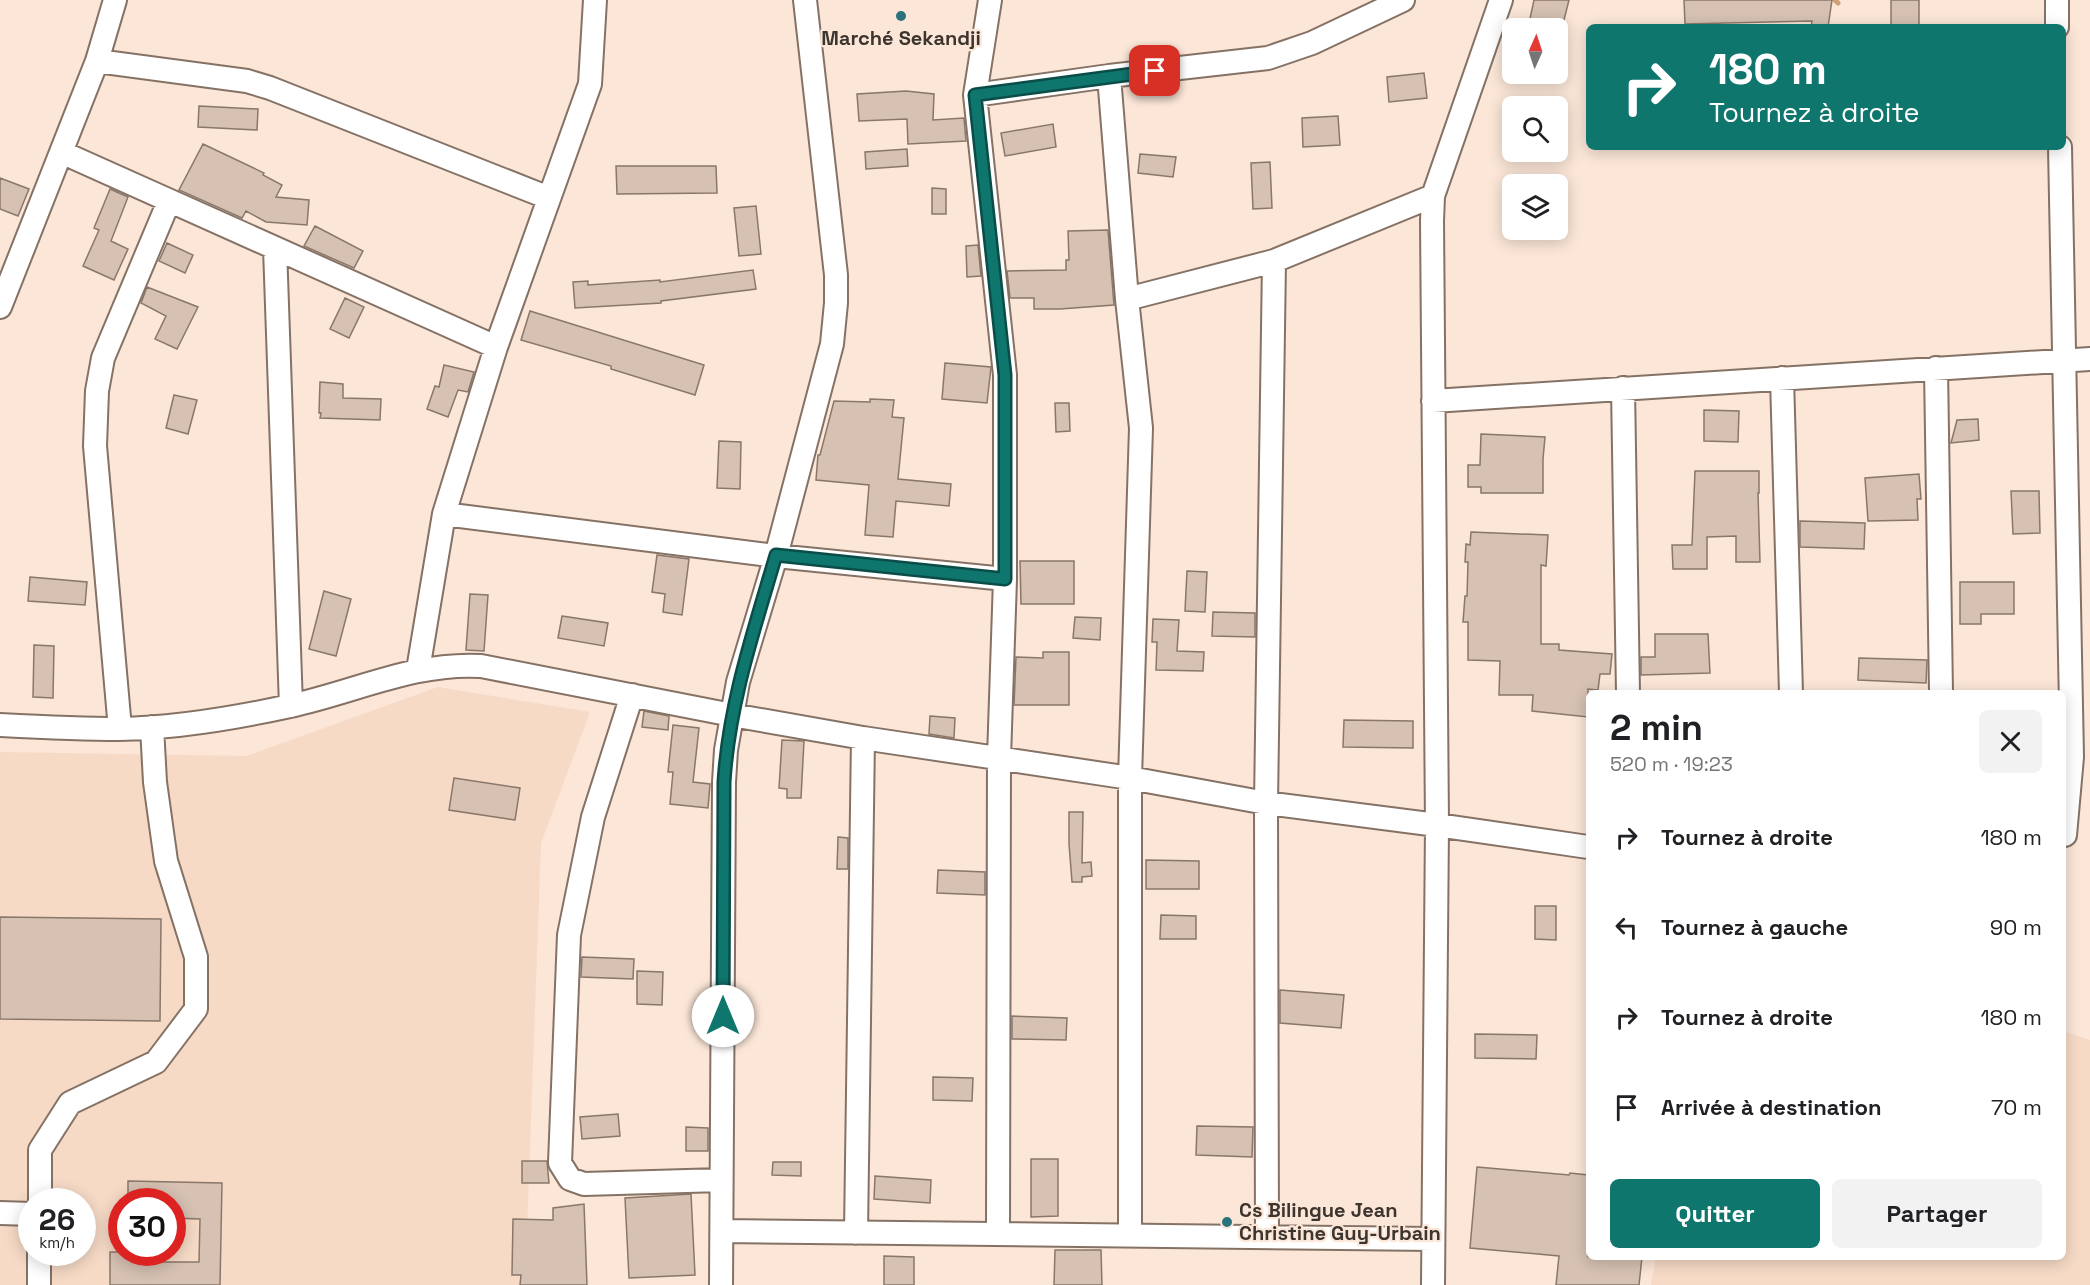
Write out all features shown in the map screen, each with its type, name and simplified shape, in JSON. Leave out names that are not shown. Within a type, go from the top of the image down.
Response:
[{"type":"street","points":[[0,307],[97,61],[115,0]]},
{"type":"street","points":[[418,670],[444,514],[496,346],[590,84],[595,0]]},
{"type":"street","points":[[721,1285],[726,750],[738,682],[776,555],[832,344],[836,303],[836,275],[805,0]]},
{"type":"street","points":[[990,0],[975,95],[1005,375],[1005,579],[999,758],[998,1234]]},
{"type":"street","points":[[975,95],[1109,76],[1268,58],[1312,43],[1403,0]]},
{"type":"street","points":[[1432,1285],[1437,825],[1433,196],[1501,0]]},
{"type":"street","points":[[2057,0],[2057,24]]},
{"type":"street","points":[[97,61],[247,81],[549,198]]},
{"type":"street","points":[[1109,76],[1127,299],[1141,428],[1130,778],[1130,1235]]},
{"type":"street","points":[[2060,150],[2072,757],[2066,835]]},
{"type":"street","points":[[61,152],[496,346]]},
{"type":"street","points":[[1127,299],[1274,261],[1433,196]]},
{"type":"street","points":[[120,729],[95,446],[97,391],[103,358],[170,201]]},
{"type":"street","points":[[275,248],[291,706]]},
{"type":"street","points":[[1267,1237],[1266,803],[1274,261]]},
{"type":"street","points":[[1433,401],[2090,359]]},
{"type":"street","points":[[1936,368],[1941,690]]},
{"type":"street","points":[[1782,378],[1791,690]]},
{"type":"street","points":[[1623,388],[1628,690]]},
{"type":"street","points":[[444,514],[776,555],[1005,579]]},
{"type":"street","points":[[0,725],[120,729],[189,724],[291,706],[418,670],[455,664],[481,666],[863,738],[1130,778],[1266,803],[1586,847]]},
{"type":"street","points":[[632,695],[593,817],[569,935],[560,1163],[570,1179],[584,1184],[721,1180]]},
{"type":"street","points":[[40,1188],[40,1150],[70,1103],[156,1062],[196,1009],[196,957],[166,861],[155,782],[152,727]]},
{"type":"street","points":[[856,1233],[863,738]]},
{"type":"street","points":[[0,1213],[18,1214]]},
{"type":"street","points":[[722,1231],[1433,1239]]},
{"type":"street","points":[[39,1266],[39,1285]]},
{"type":"shaded area","points":[[438,687],[590,712],[541,843],[525,1285],[0,1285],[0,752],[246,756]]},
{"type":"shaded area","points":[[2066,1032],[2090,1040],[2090,1285],[1651,1285],[1655,1260],[2066,1260]]},
{"type":"building","points":[[1534,0],[1569,0],[1564,18],[1530,18]]},
{"type":"building","points":[[1684,0],[1832,0],[1828,24],[1812,24],[1812,21],[1685,24]]},
{"type":"building","points":[[1891,0],[1919,0],[1919,24],[1891,24]]},
{"type":"building","points":[[1424,73],[1427,98],[1389,102],[1387,77]]},
{"type":"building","points":[[906,91],[934,94],[933,120],[964,118],[966,141],[908,144],[907,119],[859,121],[857,94]]},
{"type":"building","points":[[199,106],[258,109],[257,130],[198,127]]},
{"type":"building","points":[[1338,116],[1340,145],[1303,147],[1302,118]]},
{"type":"building","points":[[1053,124],[1056,147],[1005,156],[1001,133]]},
{"type":"building","points":[[203,144],[264,173],[263,175],[282,185],[276,197],[309,200],[307,225],[266,222],[246,211],[242,218],[179,190]]},
{"type":"building","points":[[907,149],[908,166],[866,169],[865,152]]},
{"type":"building","points":[[1140,154],[1176,157],[1173,177],[1138,173]]},
{"type":"building","points":[[1270,162],[1272,208],[1253,209],[1251,163]]},
{"type":"building","points":[[616,166],[716,166],[717,193],[617,194]]},
{"type":"building","points":[[0,178],[29,189],[18,216],[0,209]]},
{"type":"building","points":[[932,188],[946,189],[946,214],[932,214]]},
{"type":"building","points":[[110,189],[128,197],[111,241],[128,249],[114,280],[83,266],[99,230],[94,228]]},
{"type":"building","points":[[756,206],[761,254],[739,256],[734,208]]},
{"type":"building","points":[[315,226],[363,251],[354,268],[304,246]]},
{"type":"building","points":[[1108,230],[1114,305],[1034,309],[1034,298],[1010,298],[1007,271],[1066,270],[1066,260],[1069,260],[1068,231]]},
{"type":"building","points":[[167,243],[193,255],[185,273],[159,261]]},
{"type":"building","points":[[978,245],[981,276],[967,277],[966,246]]},
{"type":"building","points":[[753,270],[756,289],[661,301],[661,303],[575,308],[573,282],[588,281],[588,285],[660,280],[660,282]]},
{"type":"building","points":[[147,287],[198,307],[177,349],[155,339],[166,316],[141,303]]},
{"type":"building","points":[[345,298],[364,307],[349,338],[330,329]]},
{"type":"building","points":[[530,311],[704,365],[695,395],[611,369],[611,366],[521,340]]},
{"type":"building","points":[[945,363],[991,367],[987,403],[942,399]]},
{"type":"building","points":[[444,365],[474,372],[468,392],[458,390],[448,417],[427,409],[435,386],[439,387]]},
{"type":"building","points":[[320,382],[343,384],[343,398],[381,399],[380,420],[320,418]]},
{"type":"building","points":[[174,395],[197,400],[188,434],[166,428]]},
{"type":"building","points":[[870,399],[894,400],[892,417],[904,418],[898,479],[951,484],[949,506],[896,501],[893,537],[865,535],[869,485],[816,480],[818,455],[820,455],[834,401],[870,402]]},
{"type":"building","points":[[1055,403],[1069,403],[1070,431],[1056,432]]},
{"type":"building","points":[[1704,410],[1739,411],[1738,442],[1704,441]]},
{"type":"building","points":[[1978,419],[1979,440],[1951,443],[1957,420]]},
{"type":"building","points":[[1481,434],[1545,437],[1543,493],[1481,493],[1481,487],[1468,487],[1468,465],[1480,465]]},
{"type":"building","points":[[719,441],[741,442],[740,489],[717,488]]},
{"type":"building","points":[[1695,471],[1759,471],[1760,562],[1736,562],[1736,536],[1707,537],[1707,569],[1673,569],[1672,545],[1692,545]]},
{"type":"building","points":[[1919,474],[1921,499],[1917,499],[1918,520],[1868,521],[1865,478]]},
{"type":"building","points":[[2011,491],[2039,491],[2040,533],[2013,534]]},
{"type":"building","points":[[1800,521],[1865,523],[1864,549],[1800,547]]},
{"type":"building","points":[[1471,532],[1548,535],[1546,566],[1541,565],[1541,644],[1559,644],[1559,650],[1612,654],[1610,674],[1600,674],[1598,690],[1586,690],[1586,717],[1532,711],[1533,695],[1499,695],[1500,661],[1468,660],[1468,622],[1463,622],[1465,596],[1467,596],[1466,544],[1470,545]]},
{"type":"building","points":[[657,555],[689,559],[682,615],[663,612],[665,594],[652,592]]},
{"type":"building","points":[[1020,561],[1074,561],[1074,604],[1021,604]]},
{"type":"building","points":[[1187,571],[1207,572],[1205,612],[1185,611]]},
{"type":"building","points":[[30,577],[87,582],[85,605],[28,601]]},
{"type":"building","points":[[1960,582],[2014,582],[2014,614],[1981,614],[1981,624],[1960,624]]},
{"type":"building","points":[[324,591],[351,599],[336,656],[309,649]]},
{"type":"building","points":[[470,594],[488,595],[484,651],[466,650]]},
{"type":"building","points":[[1213,612],[1255,613],[1255,637],[1212,636]]},
{"type":"building","points":[[562,616],[608,623],[604,646],[558,638]]},
{"type":"building","points":[[1075,617],[1101,618],[1100,640],[1073,638]]},
{"type":"building","points":[[1153,619],[1179,620],[1177,651],[1204,652],[1203,671],[1156,670],[1157,642],[1152,642]]},
{"type":"building","points":[[1655,634],[1708,634],[1710,673],[1641,675],[1641,657],[1655,657]]},
{"type":"building","points":[[34,645],[54,646],[53,698],[33,697]]},
{"type":"building","points":[[1043,652],[1069,652],[1069,705],[1014,705],[1016,657],[1043,658]]},
{"type":"building","points":[[1859,658],[1927,660],[1926,683],[1858,680]]},
{"type":"building","points":[[644,711],[669,716],[668,730],[642,727]]},
{"type":"building","points":[[930,716],[955,718],[954,738],[929,734]]},
{"type":"building","points":[[1344,720],[1413,721],[1413,748],[1343,747]]},
{"type":"building","points":[[673,725],[699,728],[693,782],[710,784],[708,808],[670,804],[673,772],[668,772]]},
{"type":"building","points":[[782,740],[804,741],[801,798],[787,798],[787,789],[779,788]]},
{"type":"building","points":[[454,778],[520,788],[515,820],[449,810]]},
{"type":"building","points":[[1069,812],[1083,812],[1082,863],[1091,862],[1092,876],[1082,877],[1082,882],[1072,882]]},
{"type":"building","points":[[838,837],[848,838],[848,869],[837,869]]},
{"type":"building","points":[[1146,860],[1199,861],[1199,889],[1146,889]]},
{"type":"building","points":[[938,870],[985,872],[985,895],[937,893]]},
{"type":"building","points":[[1535,906],[1556,906],[1556,940],[1535,939]]},
{"type":"building","points":[[1161,915],[1196,916],[1196,939],[1160,939]]},
{"type":"building","points":[[0,917],[161,919],[160,1021],[0,1019]]},
{"type":"building","points":[[582,957],[634,959],[633,979],[581,977]]},
{"type":"building","points":[[637,971],[663,972],[662,1005],[637,1004]]},
{"type":"building","points":[[1280,990],[1344,995],[1341,1028],[1280,1023]]},
{"type":"building","points":[[1012,1016],[1067,1018],[1066,1040],[1012,1039]]},
{"type":"building","points":[[1475,1034],[1537,1035],[1536,1059],[1475,1058]]},
{"type":"building","points":[[933,1077],[973,1078],[972,1101],[933,1100]]},
{"type":"building","points":[[618,1114],[620,1136],[582,1139],[580,1117]]},
{"type":"building","points":[[1197,1126],[1253,1127],[1252,1157],[1196,1155]]},
{"type":"building","points":[[686,1127],[708,1128],[708,1151],[686,1151]]},
{"type":"building","points":[[1031,1159],[1058,1159],[1058,1216],[1031,1217]]},
{"type":"building","points":[[522,1161],[547,1161],[549,1183],[522,1183]]},
{"type":"building","points":[[773,1162],[801,1162],[801,1176],[772,1175]]},
{"type":"building","points":[[1477,1167],[1586,1175],[1586,1260],[1642,1260],[1639,1285],[1556,1285],[1559,1256],[1470,1248]]},
{"type":"building","points":[[875,1176],[931,1180],[930,1203],[874,1199]]},
{"type":"building","points":[[128,1181],[222,1183],[220,1285],[110,1285],[110,1266],[186,1266],[186,1262],[199,1262],[200,1219],[186,1218],[186,1188],[128,1188]]},
{"type":"building","points":[[691,1194],[695,1275],[629,1278],[625,1198]]},
{"type":"building","points":[[584,1204],[587,1285],[520,1285],[521,1275],[512,1275],[513,1219],[553,1220],[553,1208]]},
{"type":"building","points":[[1055,1250],[1101,1250],[1102,1285],[1054,1285]]},
{"type":"building","points":[[884,1256],[914,1257],[914,1285],[884,1285]]},
{"type":"waterway","points":[[1835,0],[1838,3]]},
{"type":"place","name":"Marché Sekandji","points":[[901,16]]},
{"type":"place","name":"Cs Bilingue Jean Christine Guy-Urbain","points":[[1227,1222]]},
{"type":"route","points":[[723,1016],[726,750],[738,682],[776,555],[1005,579],[1005,375],[975,95],[1155,71]]}]
